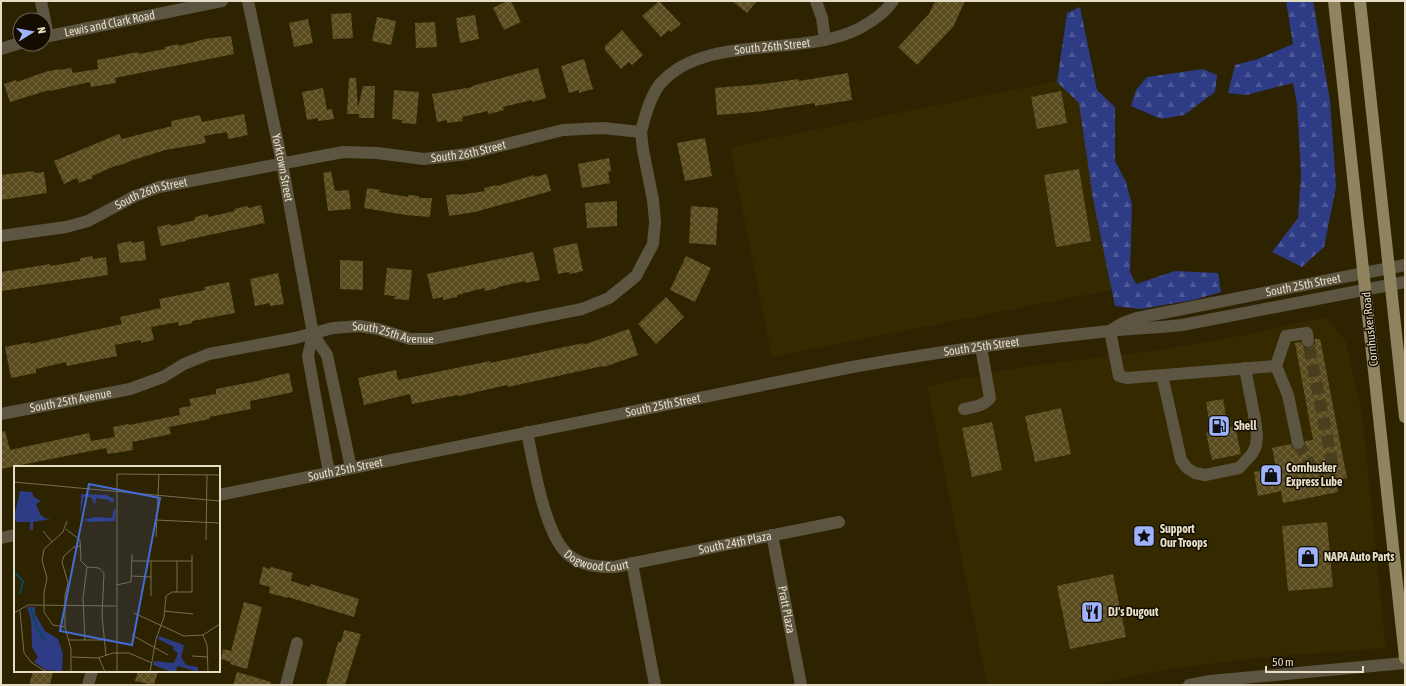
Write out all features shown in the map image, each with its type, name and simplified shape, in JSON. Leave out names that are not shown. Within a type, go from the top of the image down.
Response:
[{"type":"main road","name":"Cornhusker Road","points":[[1334,1],[1405,658]]},
{"type":"main road","points":[[1360,1],[1405,417]]},
{"type":"street","points":[[41,1],[43,12]]},
{"type":"street","name":"Lewis and Clark Road","points":[[52,35],[222,1]]},
{"type":"street","name":"Yorktown Street","points":[[248,1],[282,163],[313,334],[327,356],[351,468]]},
{"type":"street","points":[[816,1],[822,18],[825,40]]},
{"type":"street","name":"South 26th Street","points":[[1,236],[66,227],[88,221],[135,196],[159,188],[343,152],[377,153],[424,159],[467,154],[563,130],[603,128],[641,132],[645,116],[660,85],[685,64],[702,57],[724,52],[825,40],[848,34],[875,20],[892,1]]},
{"type":"street","points":[[1,49],[12,46]]},
{"type":"street","name":"South 25th Avenue","points":[[1,414],[130,389],[163,377],[184,364],[209,354],[313,334],[333,328],[359,326],[378,329],[410,340],[431,339],[582,309],[609,298],[636,276],[653,244],[655,222],[653,200],[641,132]]},
{"type":"street","name":"South 25th Street","points":[[1110,331],[1123,323],[1137,318],[1405,265]]},
{"type":"street","name":"South 25th Street","points":[[220,495],[852,367],[981,347],[1110,331],[1150,329],[1182,325],[1405,282]]},
{"type":"street","points":[[1110,331],[1119,376],[1127,378],[1276,366]]},
{"type":"street","points":[[1298,443],[1288,395],[1276,366],[1286,336],[1307,333],[1308,341]]},
{"type":"street","name":"Yorktown Street","points":[[313,334],[308,356],[329,473]]},
{"type":"street","points":[[964,409],[978,406],[987,402],[990,398],[981,347]]},
{"type":"street","points":[[1162,375],[1181,460],[1187,468],[1195,473],[1205,475],[1239,468],[1252,454],[1256,446],[1257,434],[1245,368]]},
{"type":"street","name":"Dogwood Court","points":[[527,432],[549,526],[568,555],[581,562],[596,567],[614,567],[632,563],[654,685]]},
{"type":"street","name":"South 24th Plaza","points":[[632,563],[839,522]]},
{"type":"street","points":[[1,538],[14,535]]},
{"type":"street","name":"Pratt Plaza","points":[[772,535],[801,685]]},
{"type":"street","points":[[286,685],[297,643]]},
{"type":"street","points":[[1193,685],[1210,681],[1405,663]]},
{"type":"street","points":[[88,685],[92,672]]},
{"type":"shaded area","points":[[1078,77],[1120,288],[772,357],[730,147]]},
{"type":"shaded area","points":[[1326,317],[1346,342],[1362,414],[1386,648],[1254,658],[1169,669],[1090,685],[987,685],[927,386],[1027,366],[1162,350],[1245,335]]},
{"type":"green space","points":[[1286,1],[1313,1],[1330,101],[1336,187],[1324,247],[1302,267],[1272,252],[1298,218],[1301,176],[1297,104],[1293,83],[1246,95],[1228,93],[1235,65],[1258,59],[1293,44]]},
{"type":"green space","points":[[1080,7],[1097,90],[1115,107],[1115,161],[1126,182],[1132,205],[1130,272],[1136,284],[1175,271],[1218,273],[1221,292],[1193,300],[1141,309],[1115,306],[1093,199],[1079,103],[1057,82],[1067,13]]},
{"type":"green space","points":[[1203,69],[1217,75],[1215,92],[1184,115],[1161,119],[1131,106],[1136,90],[1147,77]]},
{"type":"building","points":[[507,1],[511,1],[521,22],[504,30],[493,8]]},
{"type":"building","points":[[659,1],[681,24],[671,32],[669,30],[661,37],[642,16]]},
{"type":"building","points":[[732,1],[757,1],[747,13]]},
{"type":"building","points":[[935,1],[965,1],[953,27],[917,65],[898,47],[929,14]]},
{"type":"building","points":[[351,13],[353,38],[333,39],[331,14]]},
{"type":"building","points":[[475,15],[479,39],[460,43],[456,18]]},
{"type":"building","points":[[377,17],[396,21],[391,45],[372,41]]},
{"type":"building","points":[[308,19],[313,43],[294,47],[289,23]]},
{"type":"building","points":[[435,22],[437,47],[416,48],[415,23]]},
{"type":"building","points":[[622,30],[643,55],[632,65],[629,62],[621,69],[605,50],[605,46]]},
{"type":"building","points":[[231,36],[234,54],[115,78],[116,83],[91,87],[90,82],[49,90],[10,102],[4,84],[16,80],[17,82],[45,72],[59,69],[71,68],[73,73],[98,69],[97,60],[138,52],[139,54],[165,49],[165,47],[178,44],[179,46],[205,39]]},
{"type":"building","points":[[584,59],[593,89],[579,93],[579,90],[569,93],[561,66]]},
{"type":"building","points":[[538,68],[546,98],[533,102],[532,100],[503,107],[504,110],[489,114],[488,111],[462,117],[463,121],[447,123],[447,120],[437,122],[432,94],[473,87],[472,86]]},
{"type":"building","points":[[848,73],[852,100],[815,106],[815,103],[755,112],[717,115],[715,88],[799,79],[799,81]]},
{"type":"building","points":[[349,78],[356,78],[358,108],[363,86],[375,86],[374,118],[359,118],[359,114],[347,114]]},
{"type":"building","points":[[323,88],[327,110],[332,109],[334,119],[318,121],[318,118],[307,120],[302,92]]},
{"type":"building","points":[[394,90],[419,92],[416,124],[402,123],[402,120],[392,119]]},
{"type":"building","points":[[1061,91],[1067,123],[1037,129],[1031,97]]},
{"type":"building","points":[[244,114],[248,135],[228,139],[227,132],[204,136],[206,143],[165,150],[118,166],[117,165],[92,176],[93,178],[79,183],[77,178],[64,184],[54,161],[119,134],[122,139],[172,126],[171,121],[200,115],[202,122]]},
{"type":"building","points":[[705,138],[712,176],[685,181],[677,143]]},
{"type":"building","points":[[609,158],[611,171],[608,172],[610,183],[582,188],[578,164]]},
{"type":"building","points":[[1079,169],[1091,241],[1056,247],[1044,175]]},
{"type":"building","points":[[34,171],[34,173],[44,172],[47,193],[1,200],[1,175]]},
{"type":"building","points":[[331,171],[335,191],[349,190],[351,209],[328,211],[323,173]]},
{"type":"building","points":[[547,174],[551,191],[475,212],[449,216],[446,195],[459,195],[485,191],[484,188],[497,186],[534,175],[535,177]]},
{"type":"building","points":[[367,188],[380,190],[379,192],[408,197],[408,195],[419,196],[419,198],[432,198],[430,217],[406,215],[364,208]]},
{"type":"building","points":[[617,201],[617,226],[587,228],[585,203]]},
{"type":"building","points":[[261,205],[265,223],[161,246],[157,227],[170,224],[171,226],[195,220],[195,217],[207,214],[208,217],[235,211],[234,209],[247,206],[248,208]]},
{"type":"building","points":[[691,206],[718,208],[716,245],[689,243]]},
{"type":"building","points":[[131,241],[131,243],[144,241],[146,260],[120,263],[117,244]]},
{"type":"building","points":[[577,243],[583,271],[570,274],[569,272],[558,274],[553,248]]},
{"type":"building","points":[[533,252],[540,280],[526,283],[525,281],[485,291],[484,288],[443,300],[443,297],[433,299],[427,274]]},
{"type":"building","points":[[93,256],[93,259],[106,257],[108,275],[1,291],[1,272],[80,261],[80,258]]},
{"type":"building","points":[[686,256],[711,268],[695,302],[670,290]]},
{"type":"building","points":[[340,260],[363,261],[363,290],[340,289]]},
{"type":"building","points":[[387,268],[412,270],[409,300],[394,299],[395,296],[384,295]]},
{"type":"building","points":[[278,273],[284,304],[270,306],[270,303],[255,306],[250,279]]},
{"type":"building","points":[[229,282],[235,313],[192,321],[192,323],[179,326],[178,322],[151,327],[154,340],[141,343],[141,340],[115,345],[117,356],[67,366],[66,362],[36,369],[36,373],[11,378],[5,347],[30,342],[30,344],[122,324],[120,317],[161,308],[159,299],[205,290],[204,287]]},
{"type":"building","points":[[666,297],[684,317],[656,344],[638,324]]},
{"type":"building","points":[[629,329],[638,355],[604,367],[508,387],[507,385],[459,396],[412,404],[410,394],[364,405],[358,378],[396,370],[398,380],[490,361],[490,363],[583,343],[583,345]]},
{"type":"building","points":[[1315,339],[1320,339],[1347,478],[1335,480],[1338,492],[1283,503],[1281,491],[1258,496],[1254,472],[1276,468],[1272,448],[1291,444],[1293,448],[1299,450],[1303,448],[1305,441],[1313,440],[1295,343],[1301,342],[1305,348],[1309,348],[1315,344]]},
{"type":"building","points":[[289,373],[293,392],[250,401],[251,409],[169,427],[171,434],[132,442],[133,450],[108,454],[106,448],[1,469],[1,432],[5,431],[10,450],[89,433],[91,441],[115,437],[113,427],[180,415],[179,408],[191,406],[189,399],[216,394],[216,389]]},
{"type":"building","points":[[1223,399],[1228,428],[1235,426],[1241,454],[1212,460],[1206,433],[1211,432],[1206,402]]},
{"type":"building","points":[[1061,408],[1071,454],[1035,462],[1025,416]]},
{"type":"building","points":[[992,422],[1002,470],[972,477],[962,428]]},
{"type":"building","name":"NAPA Auto Parts","points":[[1327,522],[1333,587],[1288,591],[1282,526]]},
{"type":"building","points":[[263,567],[270,569],[271,567],[293,573],[291,581],[310,587],[311,584],[359,599],[354,617],[288,597],[269,593],[270,587],[259,584]]},
{"type":"building","name":"DJ's Dugout","points":[[1113,574],[1126,637],[1070,649],[1057,586]]},
{"type":"building","points":[[244,602],[262,607],[247,669],[230,664],[231,662],[221,659],[223,649],[231,651]]},
{"type":"building","points":[[344,630],[361,634],[345,685],[326,685],[338,642],[341,642]]},
{"type":"building","points":[[33,672],[53,672],[50,685],[29,685]]},
{"type":"building","points":[[138,672],[158,672],[154,685],[135,681]]},
{"type":"building","points":[[237,672],[271,682],[270,685],[233,685]]},
{"type":"tunnel","points":[[1298,443],[1314,471],[1333,467],[1308,341]]},
{"type":"place","name":"Shell","points":[[1219,426]]},
{"type":"place","name":"Cornhusker Express Lube","points":[[1271,475]]},
{"type":"place","name":"Support Our Troops","points":[[1144,536]]},
{"type":"place","name":"NAPA Auto Parts","points":[[1308,557]]},
{"type":"place","name":"DJ's Dugout","points":[[1092,612]]}]
